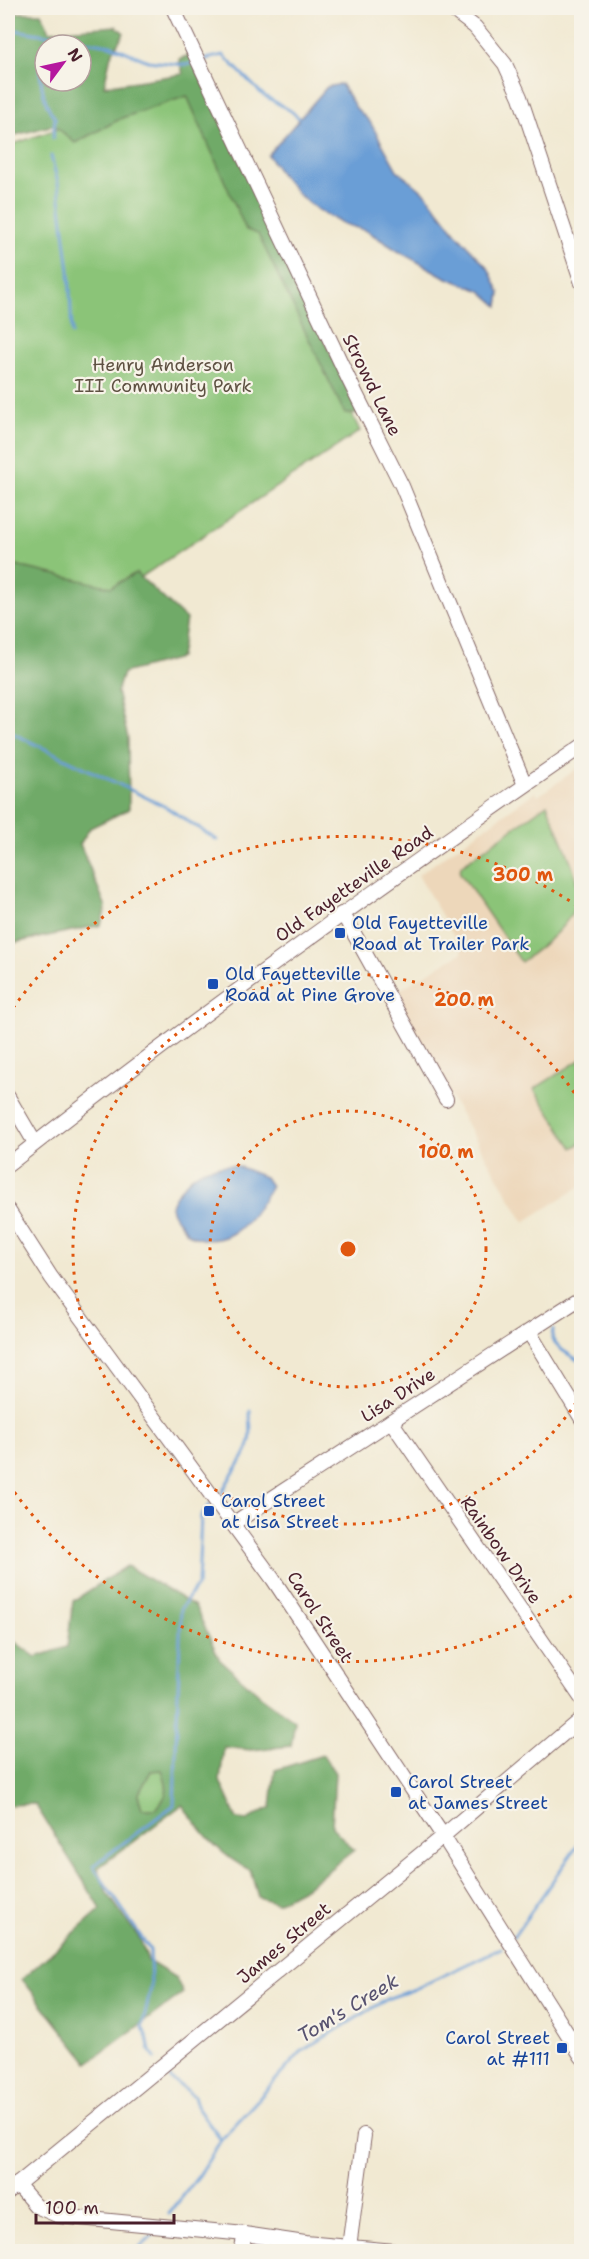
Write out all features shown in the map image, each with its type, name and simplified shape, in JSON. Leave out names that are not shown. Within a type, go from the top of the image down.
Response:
[{"type":"street","name":"Strowd Lane","points":[[173,8],[349,380],[402,486],[525,785]]},
{"type":"street","points":[[450,8],[475,27],[505,64],[520,97],[582,283]]},
{"type":"street","name":"Old Fayetteville Road","points":[[8,1165],[222,1001],[341,914],[582,746]]},
{"type":"street","points":[[341,914],[446,1099]]},
{"type":"street","points":[[8,1098],[36,1143]]},
{"type":"street","name":"Carol Street","points":[[8,1210],[51,1277],[273,1579],[443,1836],[582,2057]]},
{"type":"street","name":"Lisa Drive","points":[[234,1523],[582,1297]]},
{"type":"street","points":[[529,1332],[582,1419]]},
{"type":"street","name":"Rainbow Drive","points":[[391,1421],[582,1699]]},
{"type":"street","name":"James Street","points":[[12,2188],[443,1836],[582,1718]]},
{"type":"street","points":[[349,2247],[364,2135]]},
{"type":"street","points":[[12,2188],[36,2206],[59,2216],[405,2252]]},
{"type":"street","points":[[241,2252],[245,2234]]},
{"type":"shaded area","points":[[581,766],[581,1186],[524,1222],[391,995],[463,952],[418,875],[535,792],[538,796]]},
{"type":"green space","points":[[8,13],[41,13],[50,31],[116,26],[124,33],[111,55],[104,86],[183,74],[179,59],[190,55],[359,414],[345,414],[258,234],[246,230],[187,96],[122,118],[75,143],[54,125],[8,137]]},
{"type":"green space","name":"Henry Anderson III Community Park","points":[[195,81],[360,431],[8,666],[8,146]]},
{"type":"green space","points":[[8,562],[12,565],[111,587],[136,573],[186,619],[180,658],[123,673],[117,692],[128,738],[129,809],[90,828],[80,844],[106,907],[101,925],[8,944]]},
{"type":"green space","points":[[547,804],[566,848],[578,892],[572,913],[566,922],[539,949],[521,962],[460,873],[461,866]]},
{"type":"green space","points":[[581,1059],[581,1143],[573,1148],[534,1089]]},
{"type":"green space","points":[[127,1566],[195,1606],[220,1660],[261,1696],[295,1721],[291,1746],[251,1750],[224,1747],[220,1781],[237,1819],[247,1820],[271,1807],[275,1770],[323,1755],[335,1773],[332,1827],[354,1850],[307,1887],[277,1903],[258,1897],[250,1870],[220,1850],[182,1805],[98,1868],[107,1893],[140,1939],[148,1961],[176,1978],[183,1993],[88,2063],[22,1979],[101,1909],[35,1804],[8,1805],[8,1640],[12,1640],[36,1657],[67,1647],[73,1601]],"holes":[[[162,1770],[167,1787],[163,1800],[156,1809],[142,1809],[138,1795],[151,1771]]]},
{"type":"green space","points":[[162,1770],[167,1787],[163,1800],[156,1809],[142,1809],[138,1795],[151,1771]]},
{"type":"water","points":[[341,84],[356,108],[370,122],[397,170],[426,194],[455,232],[488,268],[500,293],[498,306],[481,291],[445,277],[367,231],[344,224],[318,210],[298,194],[280,173],[268,155],[327,87]]},
{"type":"water","points":[[235,1165],[265,1177],[271,1186],[260,1206],[244,1224],[225,1237],[202,1239],[189,1234],[172,1210],[171,1205],[175,1197],[185,1183],[197,1173],[217,1166]]},
{"type":"waterway","points":[[8,29],[110,45],[148,61],[186,65],[193,63]]},
{"type":"waterway","points":[[202,60],[223,55],[263,95],[291,111],[300,119]]},
{"type":"waterway","points":[[44,93],[55,118],[53,138]]},
{"type":"waterway","points":[[51,156],[58,183],[69,271],[72,334]]},
{"type":"waterway","points":[[8,731],[166,807],[217,840]]},
{"type":"waterway","points":[[553,1330],[552,1339],[562,1350],[582,1363]]},
{"type":"waterway","points":[[222,1493],[248,1448],[251,1434],[250,1411]]},
{"type":"waterway","points":[[155,2058],[150,2051],[142,2027],[151,1988],[150,1950],[93,1866],[174,1805],[181,1608],[198,1584],[201,1516],[210,1504]]},
{"type":"waterway","name":"Tom's Creek","points":[[514,1936],[582,1839]]},
{"type":"waterway","name":"Tom's Creek","points":[[169,2214],[200,2174],[221,2140],[302,2051],[389,1998],[415,1989],[501,1948]]},
{"type":"waterway","points":[[166,2070],[171,2079],[194,2096],[198,2109],[221,2140]]},
{"type":"waterway","name":"Tom's Creek","points":[[135,2252],[153,2236]]},
{"type":"place","name":"Old Fayetteville Road at Trailer Park","points":[[340,933]]},
{"type":"place","name":"Old Fayetteville Road at Pine Grove","points":[[213,984]]},
{"type":"place","name":"Carol Street at Lisa Street","points":[[209,1511]]},
{"type":"place","name":"Carol Street at James Street","points":[[396,1792]]},
{"type":"place","name":"Carol Street at #111","points":[[562,2048]]}]
